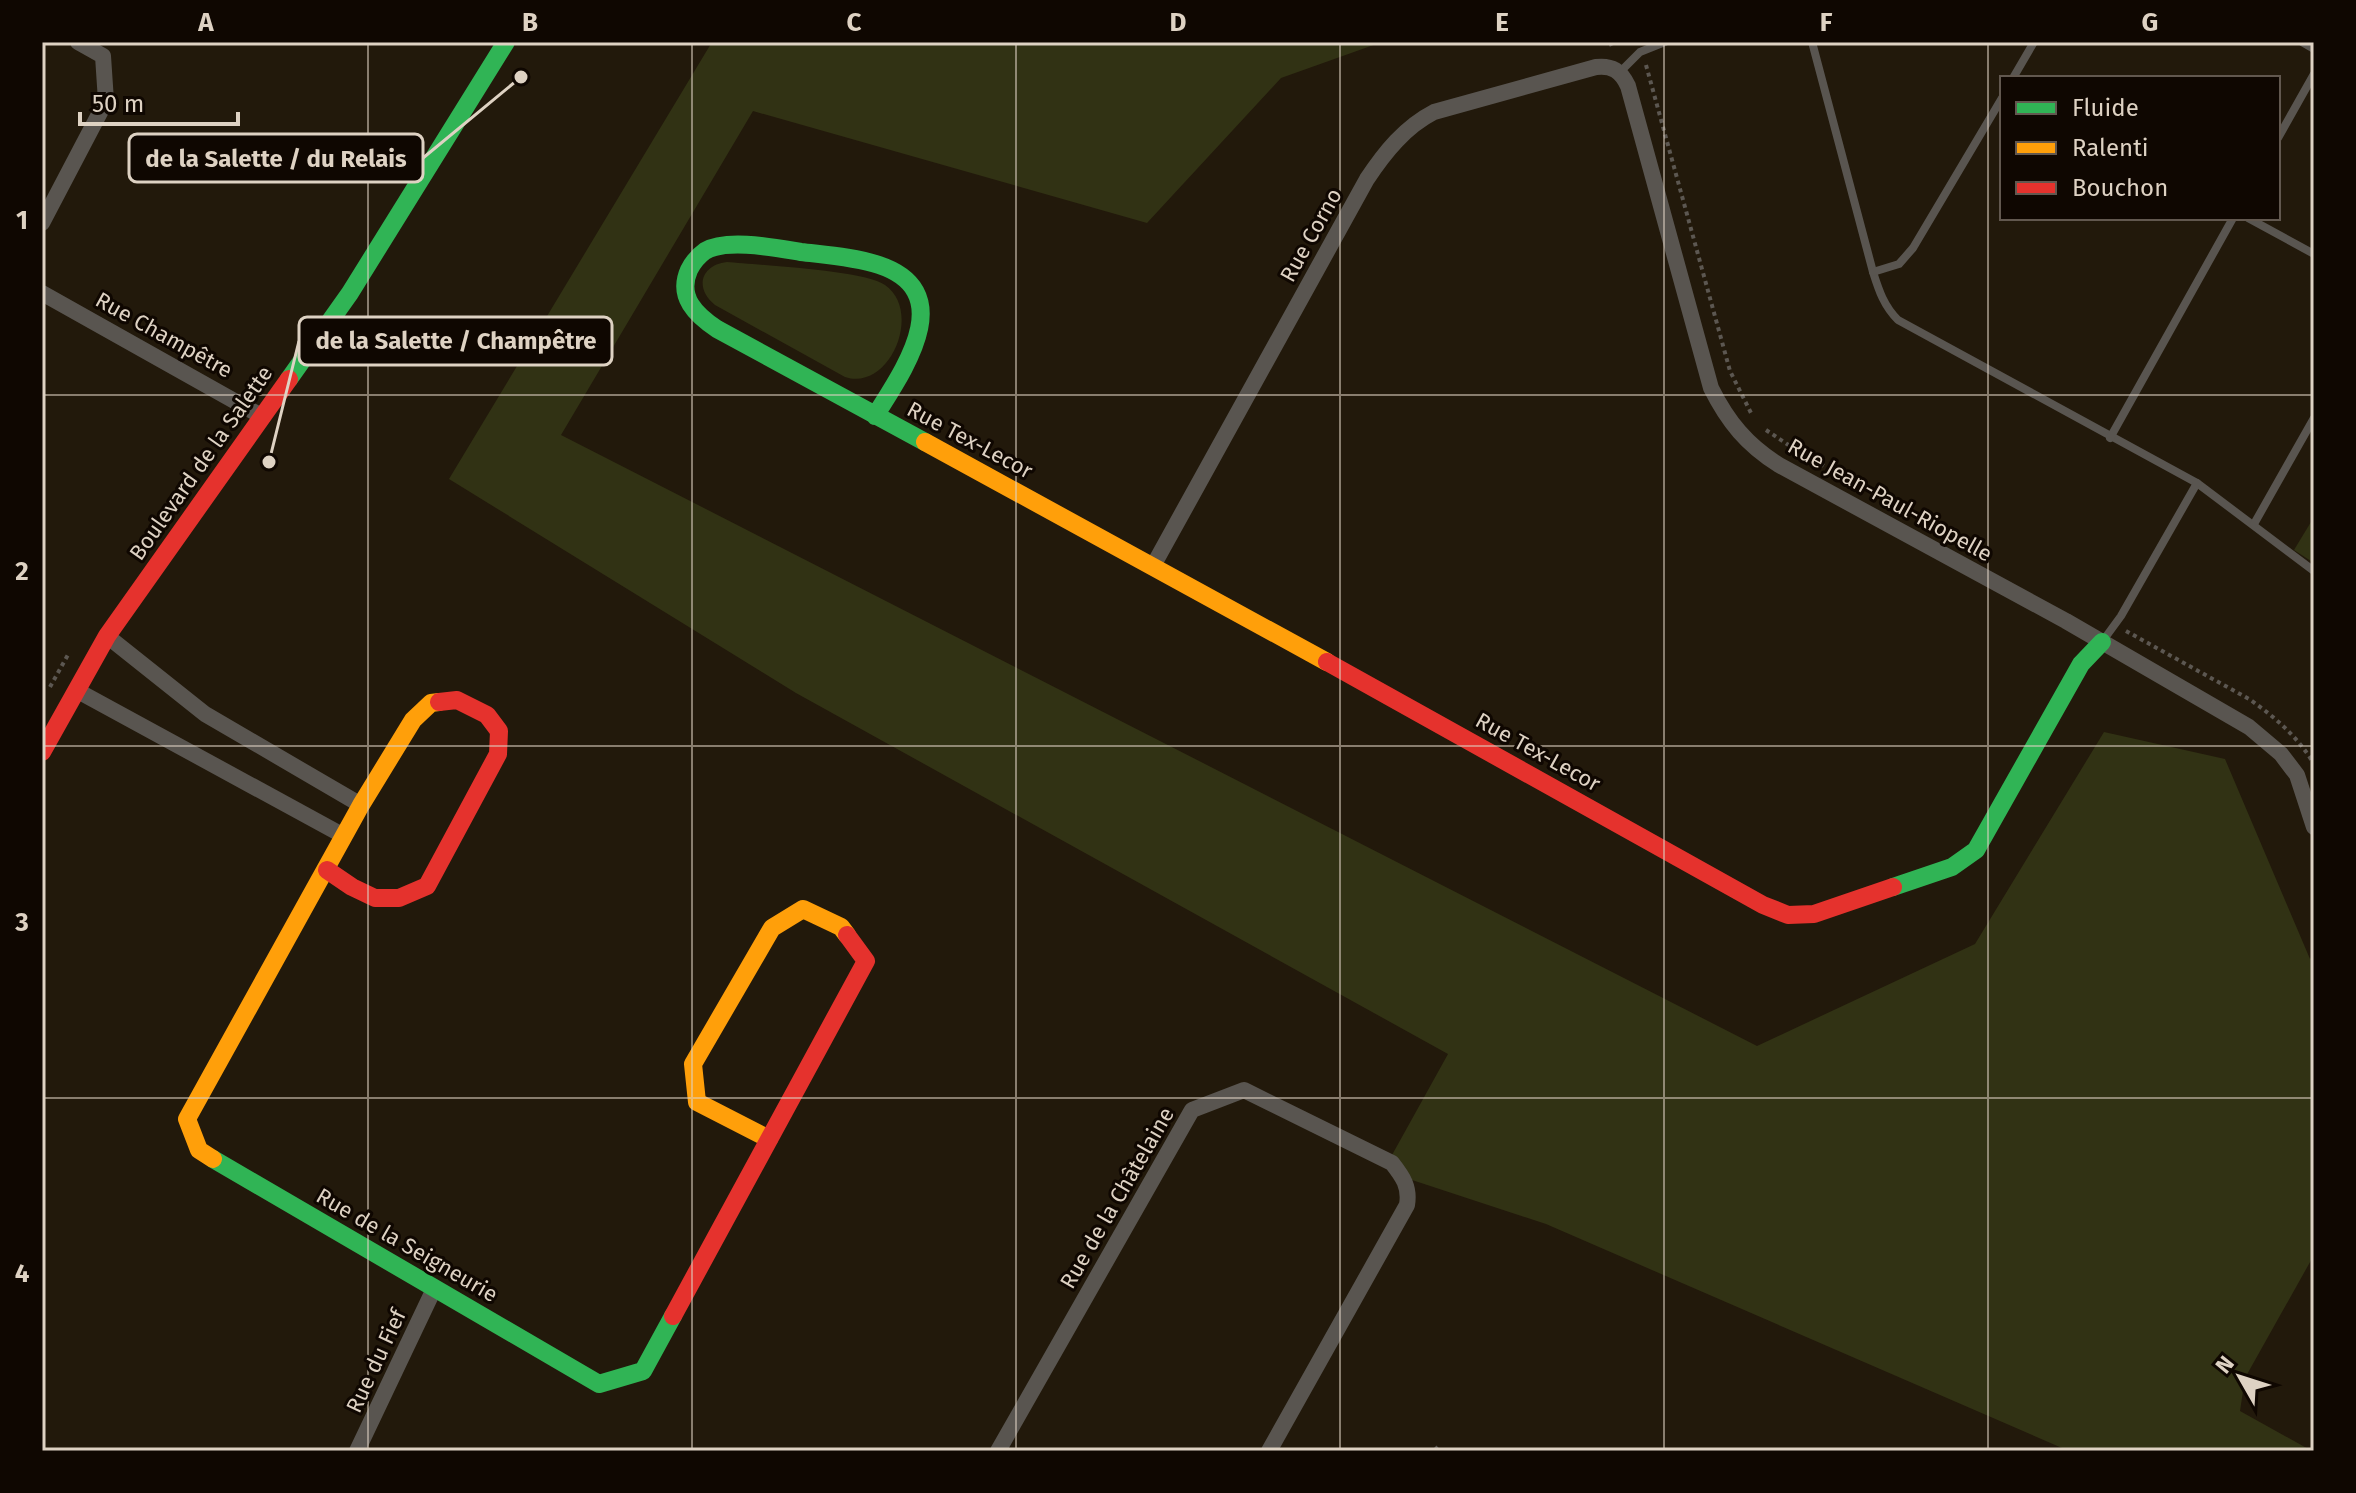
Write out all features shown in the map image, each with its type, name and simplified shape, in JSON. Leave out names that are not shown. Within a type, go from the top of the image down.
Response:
[{"type":"street","points":[[42,223],[106,101],[103,56],[78,42]]},
{"type":"street","name":"Boulevard de la Salette","points":[[42,752],[107,636],[350,293],[505,42]]},
{"type":"street","name":"Rue Corno","points":[[1153,566],[1367,179],[1399,138],[1434,112],[1596,67],[1610,67],[1620,72]]},
{"type":"street","name":"Rue Jean-Paul-Riopelle","points":[[1620,72],[1628,86],[1711,388],[1735,429],[1748,443],[1779,465],[2238,719],[2281,754],[2297,775],[2314,827]]},
{"type":"street","name":"Rue Tex-Lecor","points":[[875,416],[917,341],[921,326],[919,298],[908,283],[886,267],[868,262],[742,245],[715,247],[702,253],[685,283],[688,302],[700,317],[875,416],[1153,566],[1763,905],[1788,915],[1801,916],[1838,906],[1952,867],[1976,850],[2081,664],[2102,642]]},
{"type":"street","name":"Rue Champêtre","points":[[42,293],[263,417]]},
{"type":"street","points":[[107,636],[205,714],[361,805]]},
{"type":"street","points":[[76,690],[344,836]]},
{"type":"street","name":"Rue de la Seigneurie","points":[[327,870],[363,896],[408,899],[427,886],[498,754],[499,731],[487,715],[457,700],[431,703],[413,720],[361,805],[187,1119],[199,1150],[599,1384],[643,1371],[866,961],[841,927],[803,909],[772,928],[693,1064],[697,1102],[769,1139]]},
{"type":"street","name":"Rue de la Châtelaine","points":[[998,1451],[1192,1110],[1244,1090],[1392,1163],[1404,1178],[1409,1194],[1407,1205],[1269,1451]]},
{"type":"street","name":"Rue du Fief","points":[[357,1451],[434,1289]]},
{"type":"lane","points":[[1620,72],[1640,52],[1665,42]]},
{"type":"lane","points":[[1812,42],[1873,272],[1882,300],[1898,320],[2197,483],[2314,571]]},
{"type":"lane","points":[[2014,76],[2034,42]]},
{"type":"lane","points":[[2302,42],[2314,49]]},
{"type":"lane","points":[[2280,134],[2314,74]]},
{"type":"lane","points":[[1873,272],[1899,264],[1913,248],[2000,101]]},
{"type":"lane","points":[[2110,438],[2232,220]]},
{"type":"lane","points":[[2252,220],[2314,254]]},
{"type":"lane","points":[[2254,524],[2314,418]]},
{"type":"lane","points":[[2102,642],[2115,625],[2197,483]]},
{"type":"path","points":[[1640,52],[1649,73],[1730,371],[1744,403],[1760,424],[1783,442],[1868,490]]},
{"type":"path","points":[[2115,625],[2268,712],[2298,741],[2314,764]]},
{"type":"green space","points":[[712,42],[1382,42],[1281,78],[1147,223],[753,111],[561,435],[1757,1046],[1975,944],[2104,732],[2225,759],[2310,959],[2314,953],[2314,1255],[2245,1378],[2240,1411],[2312,1451],[2069,1451],[1546,1224],[1409,1179],[1392,1155],[1448,1054],[796,693],[449,479]]},
{"type":"green space","points":[[727,262],[834,272],[885,285],[896,297],[901,312],[901,329],[896,346],[876,373],[861,378],[845,377],[715,305],[704,292],[703,278],[711,268]]},
{"type":"green space","points":[[2314,517],[2314,563],[2294,550]]},
{"type":"traffic: fast","points":[[289,379],[350,293],[506,42]]},
{"type":"traffic: fast","points":[[875,416],[887,398],[899,377],[918,334],[921,313],[916,294],[903,277],[860,260],[752,245],[714,247],[696,259],[689,270],[685,289],[691,304],[709,324],[717,329],[925,442]]},
{"type":"traffic: fast","points":[[1893,887],[1952,867],[1976,850],[2081,664],[2102,642]]},
{"type":"traffic: fast","points":[[213,1159],[599,1384],[643,1371],[673,1316]]},
{"type":"traffic: slow","points":[[925,442],[1327,662]]},
{"type":"traffic: slow","points":[[213,1159],[199,1150],[187,1119],[361,805],[413,720],[431,703],[439,702]]},
{"type":"traffic: slow","points":[[769,1139],[697,1102],[693,1064],[772,928],[803,909],[841,927],[847,935]]},
{"type":"traffic: jam","points":[[42,752],[107,636],[289,379]]},
{"type":"traffic: jam","points":[[1327,662],[1763,905],[1788,915],[1814,914],[1893,887]]},
{"type":"traffic: jam","points":[[327,870],[375,898],[399,898],[427,886],[498,754],[499,731],[487,715],[457,700],[439,702]]},
{"type":"traffic: jam","points":[[673,1316],[866,961],[847,935]]},
{"type":"place","name":"de la Salette / du Relais","points":[[521,77]]},
{"type":"place","name":"de la Salette / Champêtre","points":[[269,462]]}]
